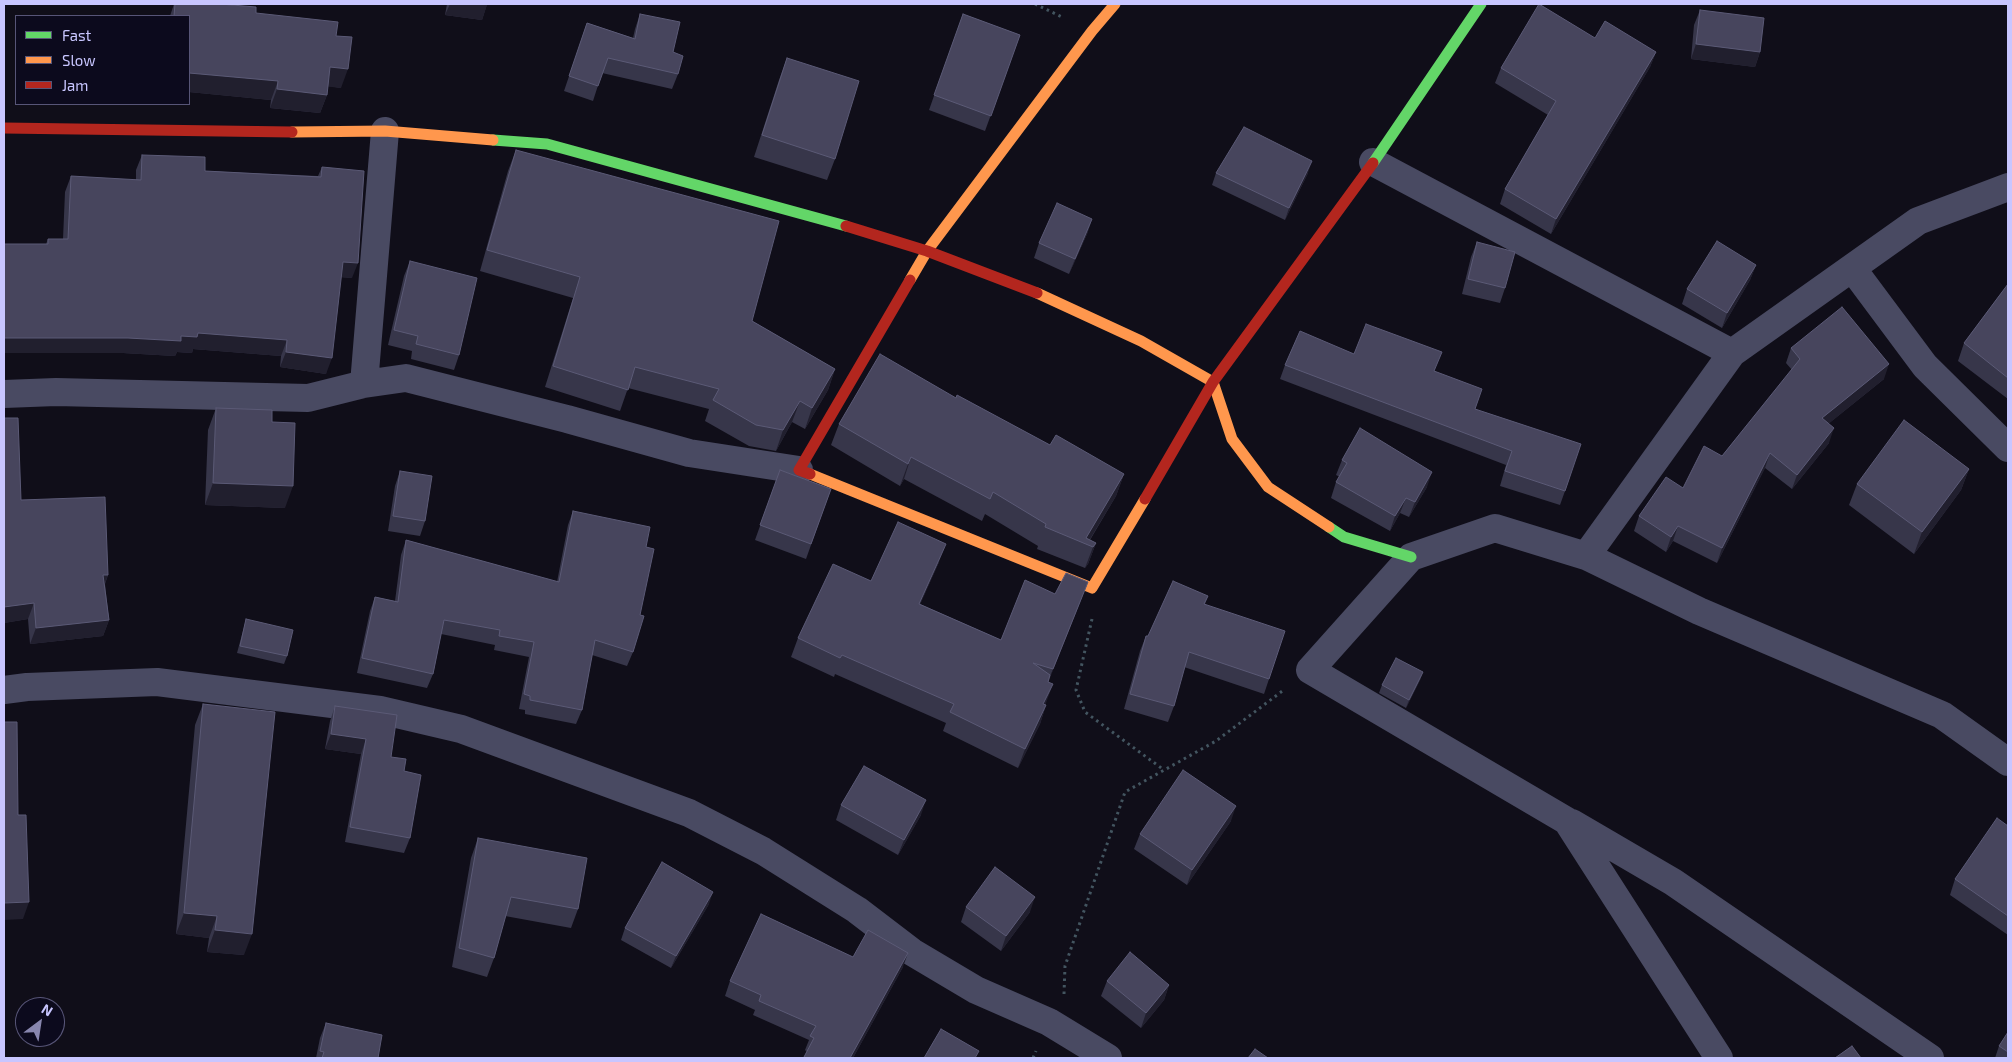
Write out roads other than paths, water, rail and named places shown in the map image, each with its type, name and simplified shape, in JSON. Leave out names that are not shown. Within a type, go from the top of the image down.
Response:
[{"type":"street","points":[[799,470],[927,251],[1092,31],[1115,4]]},
{"type":"street","points":[[4,394],[56,392],[308,398],[364,384],[406,378],[567,419],[689,453],[799,470],[1092,588],[1213,382],[1373,162],[1481,4]]},
{"type":"street","points":[[4,128],[246,132],[385,131],[547,144],[808,215],[927,251],[1050,298],[1141,341],[1213,382],[1232,439],[1268,488],[1344,537],[1411,557]]},
{"type":"street","points":[[364,384],[385,131]]},
{"type":"street","points":[[1373,162],[1732,353]]},
{"type":"street","points":[[1586,556],[1732,353],[1918,221],[2008,187]]},
{"type":"street","points":[[1852,268],[1925,366],[2008,448]]},
{"type":"street","points":[[1930,1058],[1673,882],[1310,670],[1411,557],[1496,528],[1586,556],[1698,611],[1942,715],[2008,762]]},
{"type":"street","points":[[4,690],[27,687],[157,682],[380,710],[461,729],[689,813],[764,851],[857,910],[912,952],[976,990],[1049,1022],[1108,1058]]},
{"type":"street","points":[[1567,820],[1719,1058]]}]
